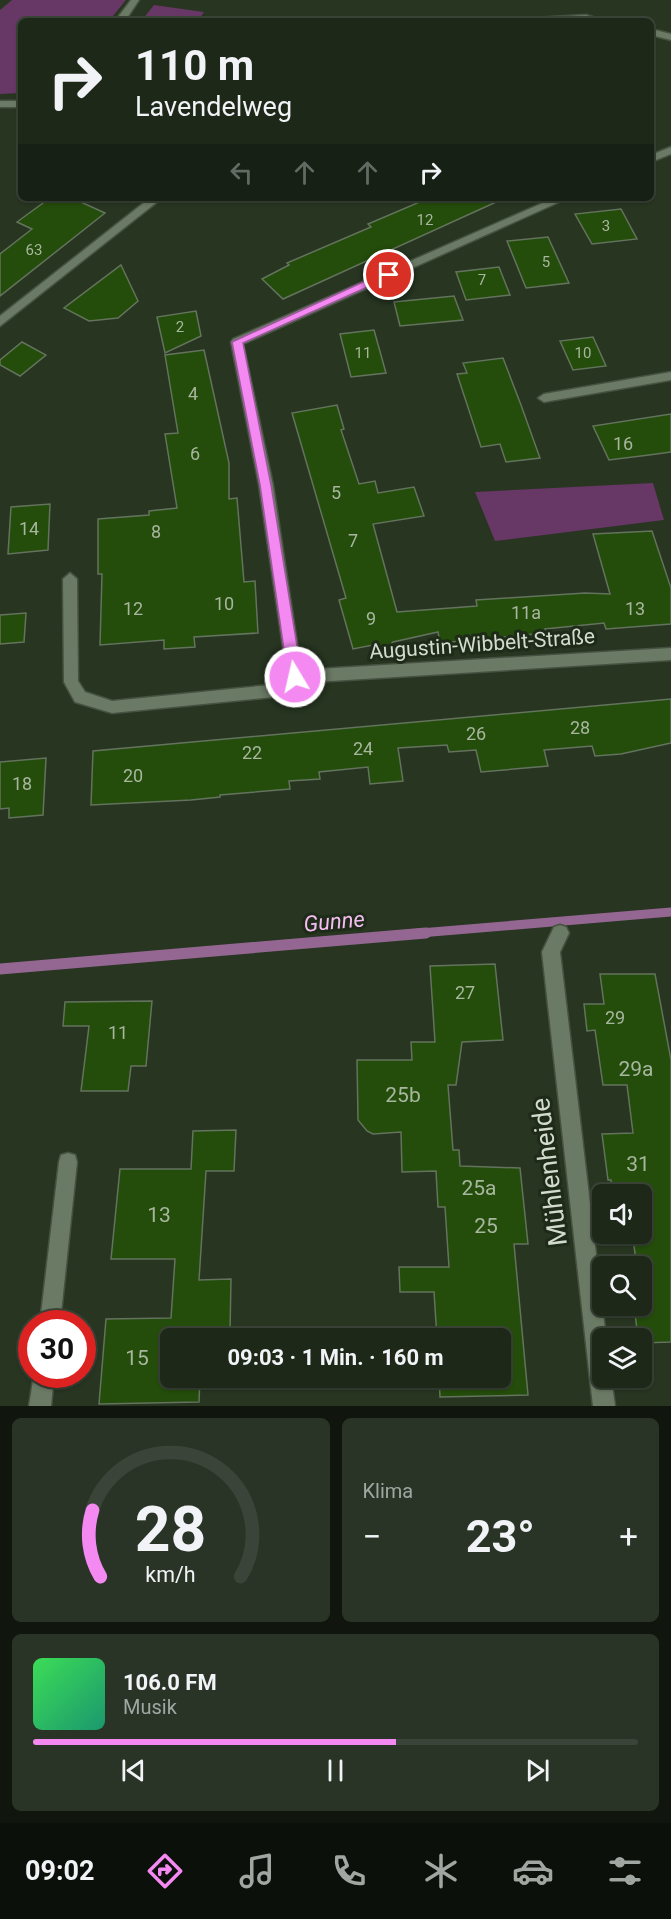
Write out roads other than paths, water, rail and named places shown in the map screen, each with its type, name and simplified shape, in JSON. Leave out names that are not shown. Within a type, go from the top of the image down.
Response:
[{"type":"street","points":[[122,18],[135,0]]},
{"type":"street","points":[[654,33],[671,37]]},
{"type":"street","points":[[0,104],[18,104]]},
{"type":"street","points":[[654,158],[671,150]]},
{"type":"street","points":[[0,322],[153,201]]},
{"type":"street","points":[[295,677],[266,485],[237,342],[555,201]]},
{"type":"street","points":[[544,398],[671,375]]},
{"type":"street","name":"Augustin-Wibbelt-Straße","points":[[70,579],[71,682],[80,697],[112,707],[273,691],[295,677],[671,654]]},
{"type":"street","name":"Mühlenheide","points":[[560,933],[551,952],[604,1406]]},
{"type":"street","points":[[51,1310],[68,1162]]},
{"type":"street","points":[[40,1406],[42,1388]]},
{"type":"waterway","name":"Gunne","points":[[408,934],[671,912]]},
{"type":"waterway","name":"Gunne","points":[[0,969],[426,933]]}]
